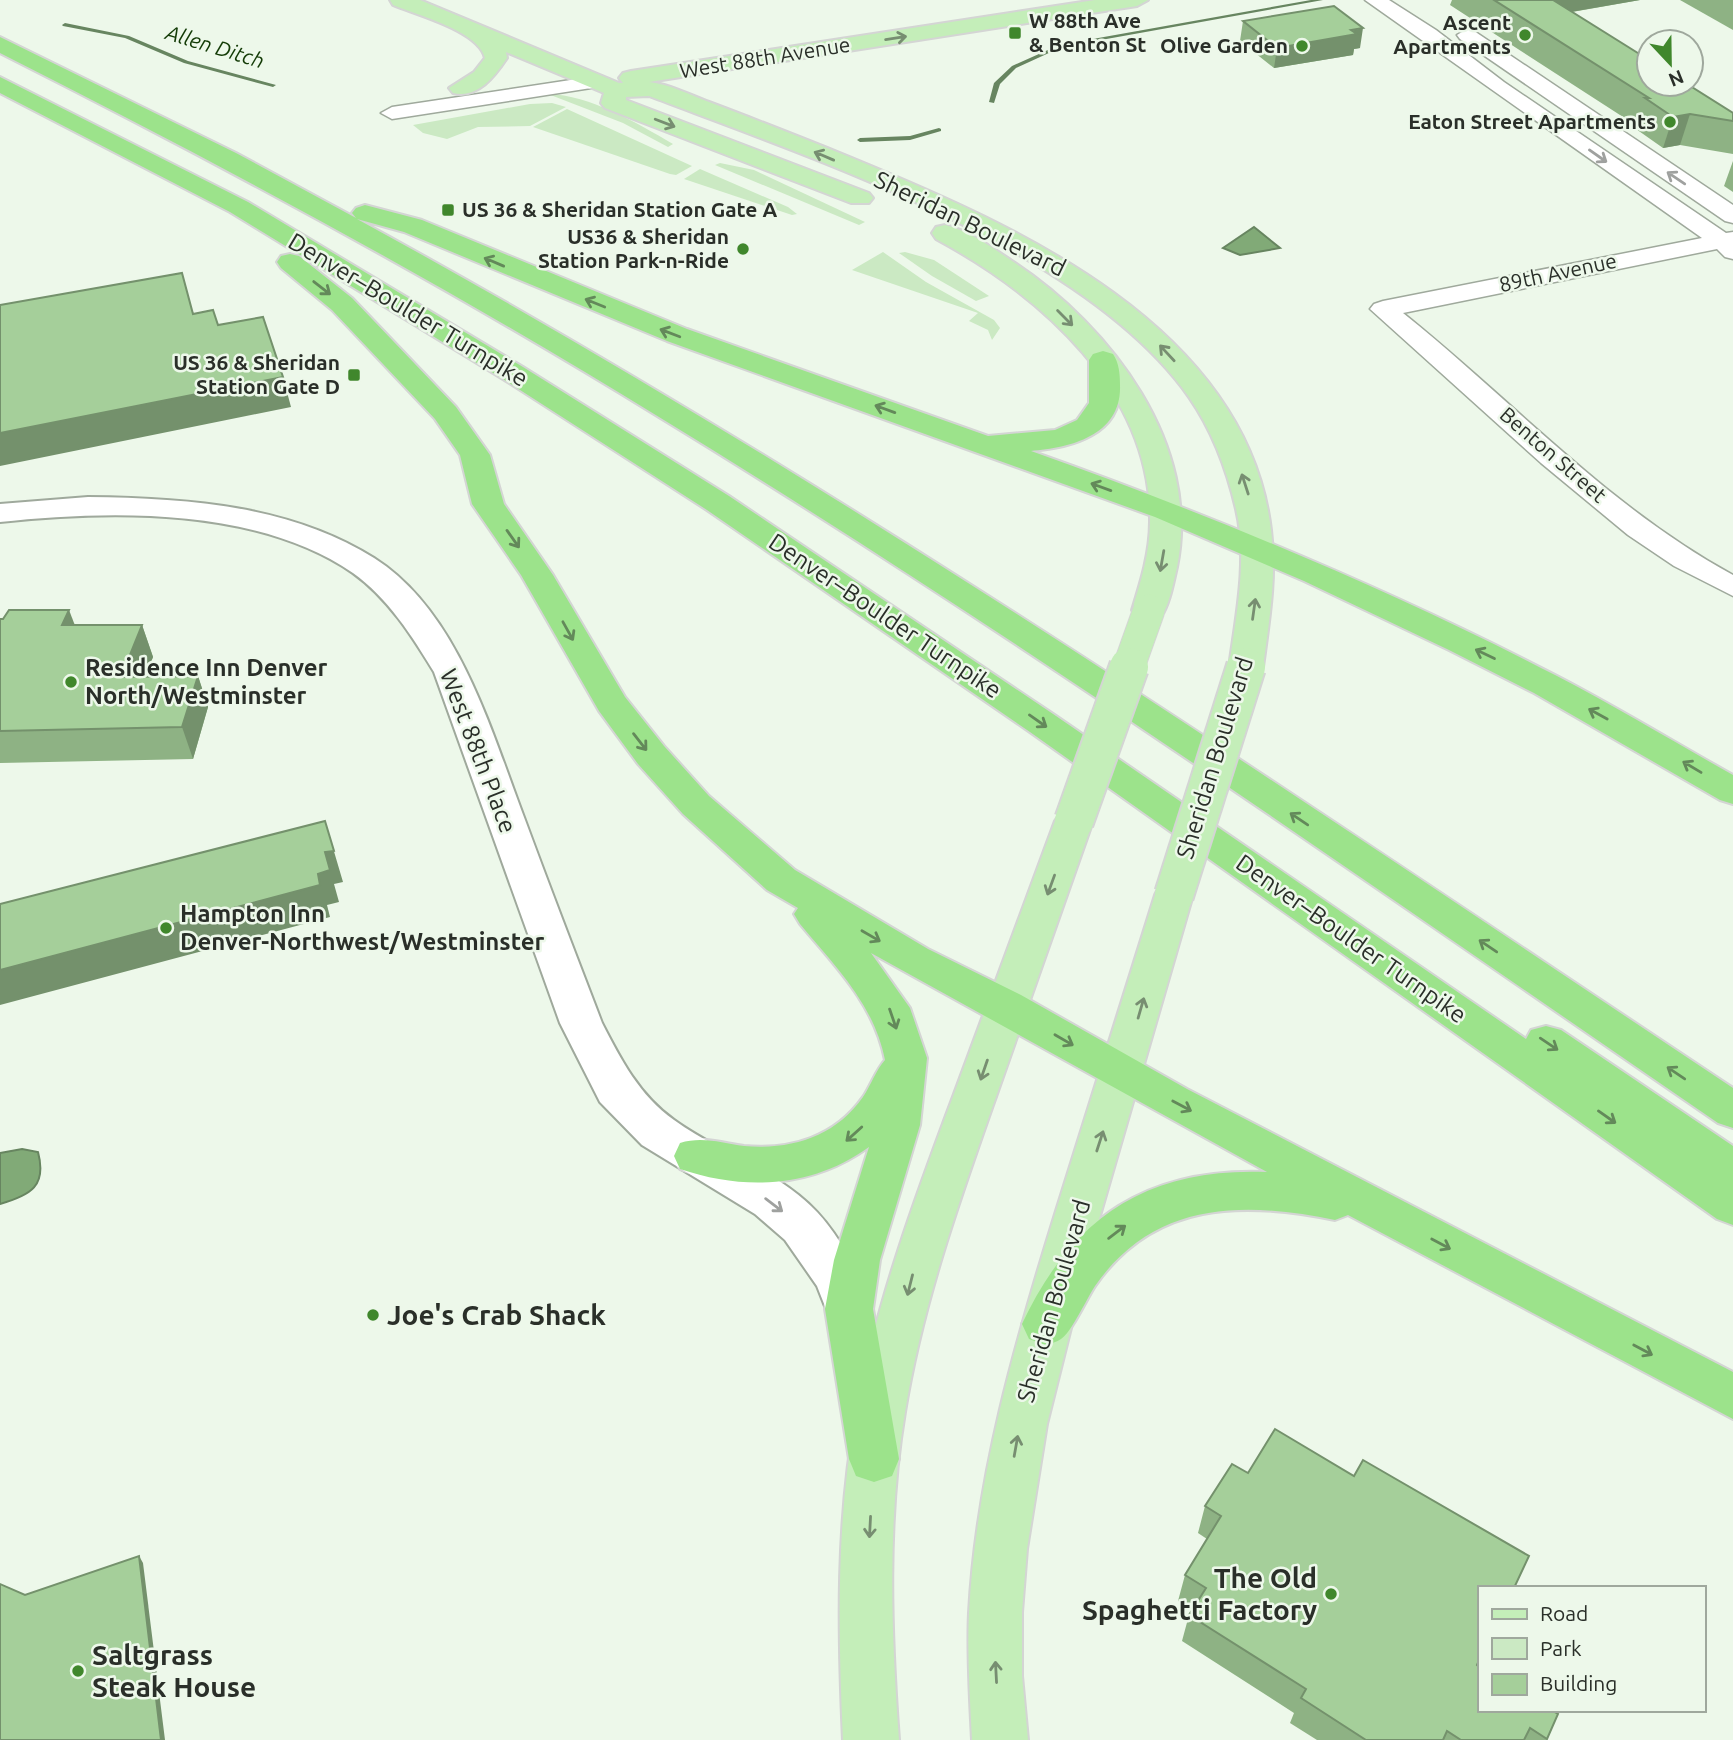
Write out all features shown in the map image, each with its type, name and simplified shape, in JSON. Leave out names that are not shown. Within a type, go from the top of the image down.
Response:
[{"type":"highway","points":[[0,27],[201,125],[365,213],[606,352],[875,517],[1733,1079]]},
{"type":"highway","points":[[0,44],[314,204],[665,407],[1073,668],[1733,1111]]},
{"type":"highway","points":[[0,69],[233,191],[352,257],[527,360],[719,480],[1013,676],[1733,1170]]},
{"type":"highway","name":"Denver–Boulder Turnpike","points":[[0,84],[239,207],[524,380],[719,503],[1032,717],[1733,1206]]},
{"type":"highway","points":[[239,207],[259,238],[342,304],[446,413],[475,455],[488,504],[537,575],[611,704],[660,766],[705,815],[792,888],[869,978],[889,1008],[906,1058],[898,1125],[857,1260],[849,1309],[874,1459]]},
{"type":"highway","points":[[365,213],[413,226],[500,265],[677,335],[1166,510],[1316,574],[1546,685],[1733,791]]},
{"type":"highway","points":[[949,432],[995,442],[1026,443],[1051,440],[1085,429],[1104,404],[1103,360]]},
{"type":"highway","points":[[792,888],[953,982],[1006,1006],[1122,1074],[1733,1397]]},
{"type":"highway","points":[[696,1156],[762,1166],[790,1165],[826,1154],[850,1138],[876,1113],[906,1058]]},
{"type":"highway","points":[[1046,1324],[1077,1274],[1112,1234],[1181,1199],[1205,1193],[1262,1189],[1332,1200],[1381,1213]]},
{"type":"main road","name":"Sheridan Boulevard","points":[[401,0],[607,86],[652,89],[784,138],[1010,238],[1069,271],[1131,317],[1181,368],[1223,430],[1246,487],[1257,551],[1256,598],[1246,667],[1174,895],[1046,1324],[1019,1430],[1002,1528],[994,1626],[1000,1740]]},
{"type":"main road","name":"West 88th Avenue","points":[[571,71],[1023,0]]},
{"type":"main road","name":"West 88th Avenue","points":[[607,86],[1138,0]]},
{"type":"main road","points":[[461,88],[482,77],[496,58],[494,49],[479,32]]},
{"type":"main road","points":[[780,56],[736,78],[732,88],[738,104],[784,138]]},
{"type":"main road","name":"Sheridan Boulevard","points":[[607,86],[613,103],[890,210],[961,241],[1015,275],[1056,309],[1103,360],[1126,395],[1147,437],[1166,510],[1161,570],[1149,610],[933,1205],[910,1282],[874,1459],[867,1580],[871,1740]]},
{"type":"street","points":[[1375,0],[1729,244]]},
{"type":"street","points":[[1424,7],[1733,216]]},
{"type":"street","name":"West 88th Avenue","points":[[571,71],[461,88],[388,106],[607,86]]},
{"type":"street","name":"89th Avenue","points":[[1383,309],[1685,246],[1729,244]]},
{"type":"street","name":"Benton Street","points":[[1383,309],[1430,345],[1562,466],[1647,537],[1733,587]]},
{"type":"street","name":"West 88th Place","points":[[0,513],[117,505],[155,506],[228,518],[316,541],[362,565],[399,596],[421,623],[451,672],[490,784],[598,1062],[615,1090],[657,1132],[771,1201],[801,1226],[836,1276],[849,1309]]},
{"type":"green space","points":[[548,94],[580,99],[597,105],[629,119],[673,144],[668,147],[623,123]]},
{"type":"green space","points":[[552,103],[566,107],[530,126],[478,127],[447,139],[423,133],[413,125],[530,104]]},
{"type":"green space","points":[[567,109],[692,166],[676,175],[670,174],[533,127]]},
{"type":"green space","points":[[720,163],[754,170],[865,222],[859,225],[715,165]]},
{"type":"green space","points":[[700,169],[788,207],[797,214],[792,215],[684,179]]},
{"type":"green space","points":[[883,252],[926,282],[994,320],[1000,328],[992,340],[988,330],[969,321],[978,313],[852,270]]},
{"type":"green space","points":[[905,252],[934,260],[989,296],[976,301],[899,253]]},
{"type":"shaded area","points":[[1254,227],[1280,248],[1240,255],[1223,248]]},
{"type":"shaded area","points":[[22,1149],[38,1152],[38,1181],[28,1193],[0,1204],[0,1153]]},
{"type":"building","points":[[1494,0],[1553,0],[1635,51],[1635,89]]},
{"type":"building","points":[[1334,6],[1363,28],[1351,30],[1357,34],[1277,48],[1243,21]]},
{"type":"building","points":[[1705,95],[1733,113],[1733,121],[1690,114],[1673,117],[1645,98],[1705,98]]},
{"type":"building","points":[[182,273],[193,314],[213,310],[218,325],[263,317],[283,377],[0,433],[0,305]]},
{"type":"building","name":"Residence Inn Denver North/Westminster","points":[[9,610],[69,610],[62,625],[142,625],[121,677],[198,676],[182,727],[0,731],[0,619],[3,619]]},
{"type":"building","points":[[325,821],[334,851],[325,852],[330,870],[318,874],[320,885],[0,970],[0,904]]},
{"type":"building","name":"The Old Spaghetti Factory","points":[[1275,1429],[1354,1476],[1363,1460],[1529,1556],[1515,1586],[1478,1586],[1478,1712],[1554,1712],[1558,1714],[1547,1739],[1530,1728],[1524,1740],[1461,1740],[1447,1731],[1443,1740],[1366,1740],[1301,1698],[1306,1689],[1189,1615],[1206,1588],[1185,1575],[1221,1516],[1205,1506],[1232,1464],[1248,1473]]},
{"type":"building","name":"Saltgrass Steak House","points":[[139,1556],[161,1740],[0,1740],[0,1584],[25,1595]]},
{"type":"waterway","name":"Allen Ditch","points":[[992,102],[997,83],[1014,67],[1061,46],[1320,0]]},
{"type":"waterway","name":"Allen Ditch","points":[[65,25],[127,37],[186,62],[273,85]]},
{"type":"waterway","name":"Allen Ditch","points":[[860,140],[910,138],[939,130]]},
{"type":"place","name":"W 88th Ave & Benton St","points":[[1015,33]]},
{"type":"place","name":"Ascent Apartments","points":[[1525,35]]},
{"type":"place","name":"Olive Garden","points":[[1302,46]]},
{"type":"place","name":"Eaton Street Apartments","points":[[1670,122]]},
{"type":"place","name":"US 36 & Sheridan Station Gate A","points":[[448,210]]},
{"type":"place","name":"US36 & Sheridan Station Park-n-Ride","points":[[743,249]]},
{"type":"place","name":"US 36 & Sheridan Station Gate D","points":[[354,375]]},
{"type":"place","name":"Residence Inn Denver North/Westminster","points":[[71,682]]},
{"type":"place","name":"Hampton Inn Denver-Northwest/Westminster","points":[[166,928]]},
{"type":"place","name":"Joe's Crab Shack","points":[[373,1315]]},
{"type":"place","name":"The Old Spaghetti Factory","points":[[1331,1594]]},
{"type":"place","name":"Saltgrass Steak House","points":[[78,1671]]}]
